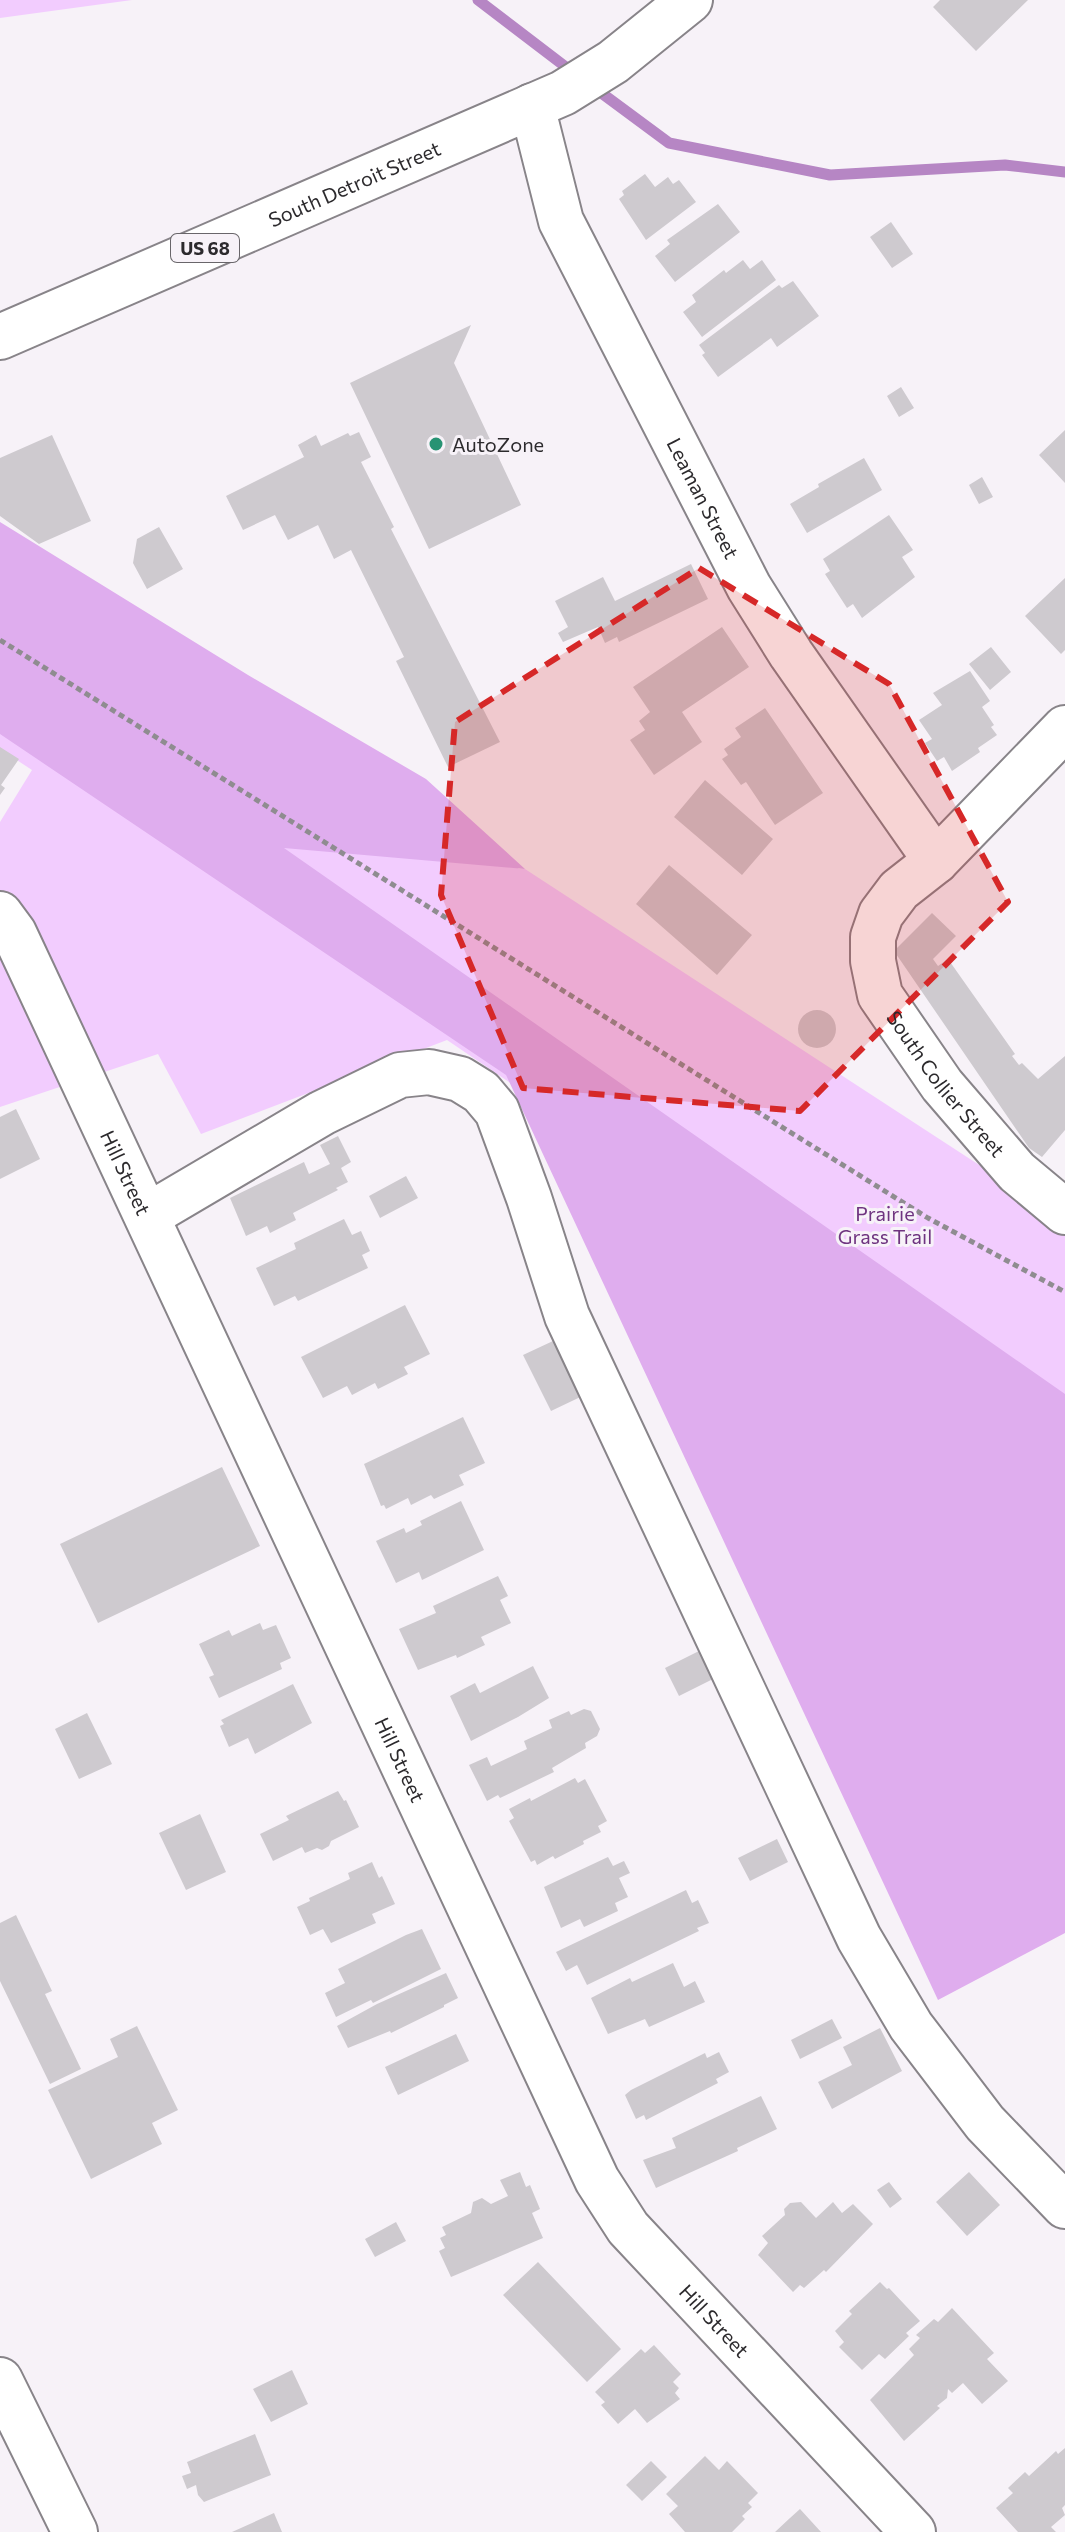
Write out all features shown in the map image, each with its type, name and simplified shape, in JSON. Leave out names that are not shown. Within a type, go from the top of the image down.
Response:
[{"type":"street","name":"South Detroit Street","points":[[0,337],[547,99],[613,62],[690,0]]},
{"type":"street","name":"Leaman Street","points":[[547,99],[561,221],[749,587],[791,654],[936,861]]},
{"type":"street","name":"South Collier Street","points":[[1065,728],[936,861],[899,890],[881,914],[873,937],[874,977],[880,995],[933,1073],[1017,1172],[1065,1212]]},
{"type":"street","name":"Hill Street","points":[[0,914],[14,933],[597,2180],[612,2205],[648,2249],[913,2532]]},
{"type":"street","points":[[147,1216],[322,1113],[400,1075],[429,1072],[460,1079],[481,1092],[497,1111],[567,1316],[859,1938],[911,2026],[985,2123],[1065,2206]]},
{"type":"street","points":[[0,2380],[75,2532]]},
{"type":"path","points":[[0,640],[928,1218],[1065,1292]]},
{"type":"highlighted area","points":[[699,568],[889,684],[1008,902],[800,1111],[523,1088],[441,895],[455,722]]},
{"type":"green space","points":[[0,0],[132,0],[0,18]]},
{"type":"green space","name":"Prairie Grass Trail","points":[[0,542],[519,869],[525,869],[1065,1221],[1065,1459],[447,1040],[201,1134],[158,1054],[0,1107],[0,822],[32,770],[0,749]]},
{"type":"shaded area","points":[[0,522],[248,675],[426,779],[525,869],[284,848],[1065,1394],[1065,1933],[938,2000],[506,1075],[0,734]]},
{"type":"building","points":[[940,0],[1028,0],[976,51],[933,7]]},
{"type":"building","points":[[645,174],[655,187],[668,177],[673,184],[679,180],[696,202],[646,240],[619,199],[624,195],[622,191]]},
{"type":"building","points":[[718,204],[740,232],[675,282],[655,256],[670,244],[667,240]]},
{"type":"building","points":[[891,222],[913,254],[892,268],[870,237]]},
{"type":"building","points":[[743,260],[750,269],[762,260],[776,280],[702,337],[683,312],[696,302],[692,295],[724,270],[726,273]]},
{"type":"building","points":[[793,281],[819,316],[777,347],[771,338],[718,377],[702,355],[705,353],[699,345],[779,285],[782,288]]},
{"type":"building","name":"AutoZone","points":[[471,325],[454,363],[521,505],[429,549],[350,383]]},
{"type":"building","points":[[901,387],[914,408],[899,417],[887,396]]},
{"type":"building","points":[[1065,430],[1065,483],[1039,455]]},
{"type":"building","points":[[359,432],[371,457],[361,462],[394,527],[391,529],[500,742],[448,767],[396,661],[404,657],[351,550],[334,559],[318,525],[288,540],[275,515],[243,530],[226,496],[304,457],[298,445],[316,435],[321,446],[348,433],[350,436]]},
{"type":"building","points":[[52,435],[91,521],[39,544],[0,516],[0,458]]},
{"type":"building","points":[[864,458],[882,490],[807,533],[790,504]]},
{"type":"building","points":[[982,477],[993,497],[979,504],[969,485]]},
{"type":"building","points":[[889,515],[913,550],[902,557],[915,577],[862,618],[853,604],[847,608],[825,574],[830,571],[823,559]]},
{"type":"building","points":[[159,527],[183,569],[147,589],[133,563],[137,539]]},
{"type":"building","points":[[691,564],[708,599],[619,642],[617,637],[605,643],[598,627],[563,642],[558,633],[568,627],[555,601],[603,577],[615,601]]},
{"type":"building","points":[[1065,578],[1065,650],[1061,654],[1025,616]]},
{"type":"building","points":[[722,627],[749,667],[682,712],[702,742],[654,775],[630,740],[645,730],[639,721],[650,712],[633,687]]},
{"type":"building","points":[[991,647],[1011,672],[990,690],[969,664]]},
{"type":"building","points":[[970,671],[990,701],[982,707],[997,735],[978,748],[980,752],[952,771],[944,757],[937,761],[925,743],[932,739],[919,720],[942,705],[933,693]]},
{"type":"building","points":[[765,708],[823,793],[775,825],[746,782],[741,785],[722,759],[728,755],[724,749],[741,737],[735,728]]},
{"type":"building","points":[[0,747],[19,759],[1,785],[5,788],[0,795]]},
{"type":"building","points":[[705,780],[773,839],[742,875],[674,817]]},
{"type":"building","points":[[669,865],[752,935],[717,975],[636,904]]},
{"type":"building","points":[[932,913],[956,936],[933,959],[938,966],[948,959],[1015,1054],[1012,1056],[1019,1065],[1022,1063],[1038,1079],[1065,1056],[1065,1130],[1042,1157],[1029,1148],[894,951]]},
{"type":"building","points":[[817,1010],[830,1016],[836,1029],[830,1042],[817,1048],[804,1042],[798,1029],[804,1016]]},
{"type":"building","points":[[16,1109],[40,1159],[0,1179],[0,1117]]},
{"type":"building","points":[[338,1136],[351,1162],[341,1168],[348,1182],[293,1213],[296,1220],[270,1233],[267,1226],[246,1236],[230,1198],[304,1162],[309,1174],[330,1164],[320,1145]]},
{"type":"building","points":[[406,1176],[418,1198],[380,1218],[369,1196]]},
{"type":"building","points":[[344,1219],[352,1235],[361,1231],[370,1251],[362,1255],[368,1268],[298,1301],[295,1296],[274,1306],[256,1268],[296,1249],[294,1243]]},
{"type":"building","points":[[405,1305],[430,1354],[404,1367],[408,1374],[378,1389],[375,1383],[352,1395],[347,1386],[323,1398],[301,1357]]},
{"type":"building","points":[[568,1334],[595,1390],[551,1411],[523,1355]]},
{"type":"building","points":[[463,1417],[485,1463],[459,1475],[464,1485],[434,1499],[431,1495],[411,1505],[408,1498],[386,1509],[384,1505],[381,1506],[364,1464]]},
{"type":"building","points":[[222,1467],[260,1546],[98,1623],[60,1544]]},
{"type":"building","points":[[461,1501],[484,1550],[422,1580],[419,1572],[396,1583],[376,1541],[404,1528],[406,1533],[422,1525],[420,1521]]},
{"type":"building","points":[[498,1576],[508,1596],[500,1600],[511,1623],[481,1637],[485,1645],[418,1670],[399,1629],[436,1613],[433,1606]]},
{"type":"building","points":[[260,1623],[263,1630],[276,1625],[291,1658],[280,1663],[282,1669],[219,1698],[209,1677],[214,1675],[199,1644],[229,1630],[232,1636]]},
{"type":"building","points":[[701,1650],[715,1678],[679,1696],[665,1668]]},
{"type":"building","points":[[533,1666],[549,1698],[471,1741],[450,1696],[475,1683],[480,1693]]},
{"type":"building","points":[[293,1684],[312,1723],[255,1754],[248,1738],[229,1747],[220,1726],[224,1724],[221,1720]]},
{"type":"building","points":[[584,1709],[591,1711],[600,1729],[597,1736],[585,1743],[586,1748],[552,1768],[554,1772],[500,1798],[498,1795],[487,1801],[469,1765],[487,1757],[491,1766],[527,1749],[524,1741],[552,1728],[549,1720],[569,1711],[571,1715]]},
{"type":"building","points":[[87,1713],[112,1764],[79,1779],[55,1729]]},
{"type":"building","points":[[575,1778],[578,1783],[585,1779],[607,1821],[598,1826],[601,1832],[583,1841],[584,1844],[537,1865],[535,1860],[531,1862],[509,1821],[514,1818],[509,1809]]},
{"type":"building","points":[[338,1791],[359,1827],[331,1841],[322,1850],[317,1848],[305,1853],[302,1847],[273,1861],[260,1834],[289,1820],[286,1816]]},
{"type":"building","points":[[200,1814],[226,1872],[186,1890],[159,1833]]},
{"type":"building","points":[[777,1839],[788,1862],[750,1881],[738,1858]]},
{"type":"building","points":[[608,1857],[613,1866],[624,1861],[630,1873],[619,1878],[628,1897],[615,1903],[618,1911],[584,1927],[580,1919],[561,1928],[544,1887]]},
{"type":"building","points":[[372,1862],[395,1904],[372,1914],[376,1923],[331,1943],[323,1929],[310,1935],[297,1907],[350,1879],[348,1873]]},
{"type":"building","points":[[686,1890],[692,1903],[698,1900],[709,1923],[697,1928],[699,1931],[587,1985],[577,1965],[566,1971],[556,1952]]},
{"type":"building","points":[[16,1915],[52,1991],[45,1994],[81,2069],[50,2084],[0,1981],[0,1923]]},
{"type":"building","points":[[422,1929],[441,1969],[373,2003],[371,2000],[336,2017],[325,1993],[345,1983],[338,1969]]},
{"type":"building","points":[[673,1963],[684,1987],[695,1981],[705,2002],[649,2027],[645,2019],[608,2034],[591,1998],[630,1978],[632,1982]]},
{"type":"building","points":[[446,1973],[458,1998],[391,2033],[348,2048],[337,2026]]},
{"type":"building","points":[[832,2019],[842,2038],[800,2059],[791,2040]]},
{"type":"building","points":[[137,2026],[178,2110],[152,2123],[162,2144],[91,2179],[48,2090],[118,2057],[110,2039]]},
{"type":"building","points":[[880,2028],[902,2071],[832,2109],[818,2082],[852,2065],[843,2047]]},
{"type":"building","points":[[456,2034],[469,2061],[398,2095],[385,2067]]},
{"type":"building","points":[[719,2052],[729,2072],[716,2079],[718,2083],[646,2120],[644,2115],[636,2119],[625,2095],[631,2090],[705,2053],[707,2058]]},
{"type":"building","points":[[761,2096],[777,2129],[737,2148],[738,2151],[656,2188],[643,2160],[676,2148],[672,2138]]},
{"type":"building","points":[[520,2172],[526,2187],[530,2185],[540,2209],[532,2213],[543,2238],[451,2277],[439,2251],[445,2248],[440,2238],[446,2235],[442,2227],[471,2213],[473,2202],[482,2198],[491,2204],[508,2196],[500,2180]]},
{"type":"building","points":[[969,2172],[1000,2205],[967,2236],[936,2202]]},
{"type":"building","points":[[889,2182],[902,2199],[890,2208],[877,2190]]},
{"type":"building","points":[[801,2202],[816,2218],[833,2202],[842,2213],[853,2204],[873,2224],[826,2272],[824,2270],[804,2288],[800,2285],[793,2292],[758,2255],[768,2243],[762,2236],[785,2215],[784,2209],[790,2203]]},
{"type":"building","points":[[396,2222],[406,2241],[375,2257],[365,2239]]},
{"type":"building","points":[[538,2262],[621,2349],[587,2382],[503,2295]]},
{"type":"building","points":[[880,2282],[920,2321],[885,2359],[879,2354],[862,2370],[839,2347],[844,2342],[835,2331],[852,2314],[849,2311]]},
{"type":"building","points":[[952,2308],[994,2353],[987,2359],[1008,2381],[982,2404],[963,2383],[952,2393],[948,2389],[947,2398],[937,2406],[940,2408],[904,2441],[870,2400],[914,2355],[909,2349],[920,2338],[916,2335],[934,2319],[938,2322]]},
{"type":"building","points":[[654,2345],[681,2374],[673,2382],[679,2388],[675,2393],[680,2399],[647,2423],[635,2409],[618,2424],[601,2405],[605,2402],[595,2392],[641,2349],[645,2353]]},
{"type":"building","points":[[292,2370],[308,2404],[271,2422],[253,2389]]},
{"type":"building","points":[[255,2434],[271,2475],[204,2502],[198,2495],[196,2485],[187,2489],[182,2476],[191,2473],[187,2462]]},
{"type":"building","points":[[1065,2448],[1065,2505],[1062,2508],[1065,2515],[1051,2527],[1056,2532],[1018,2532],[996,2508],[1013,2493],[1008,2488],[1025,2472],[1029,2476],[1056,2451],[1058,2454]]},
{"type":"building","points":[[705,2456],[719,2470],[727,2461],[758,2493],[748,2503],[752,2507],[742,2516],[745,2519],[732,2532],[685,2532],[669,2514],[678,2506],[666,2494]]},
{"type":"building","points":[[651,2461],[667,2477],[642,2501],[626,2485]]},
{"type":"building","points":[[800,2509],[821,2532],[775,2532],[790,2518]]},
{"type":"building","points":[[274,2513],[282,2532],[232,2532]]},
{"type":"waterway","points":[[478,0],[575,74]]},
{"type":"waterway","points":[[592,86],[669,143],[830,175],[1005,165],[1065,172]]},
{"type":"place","name":"AutoZone","points":[[436,444]]}]
